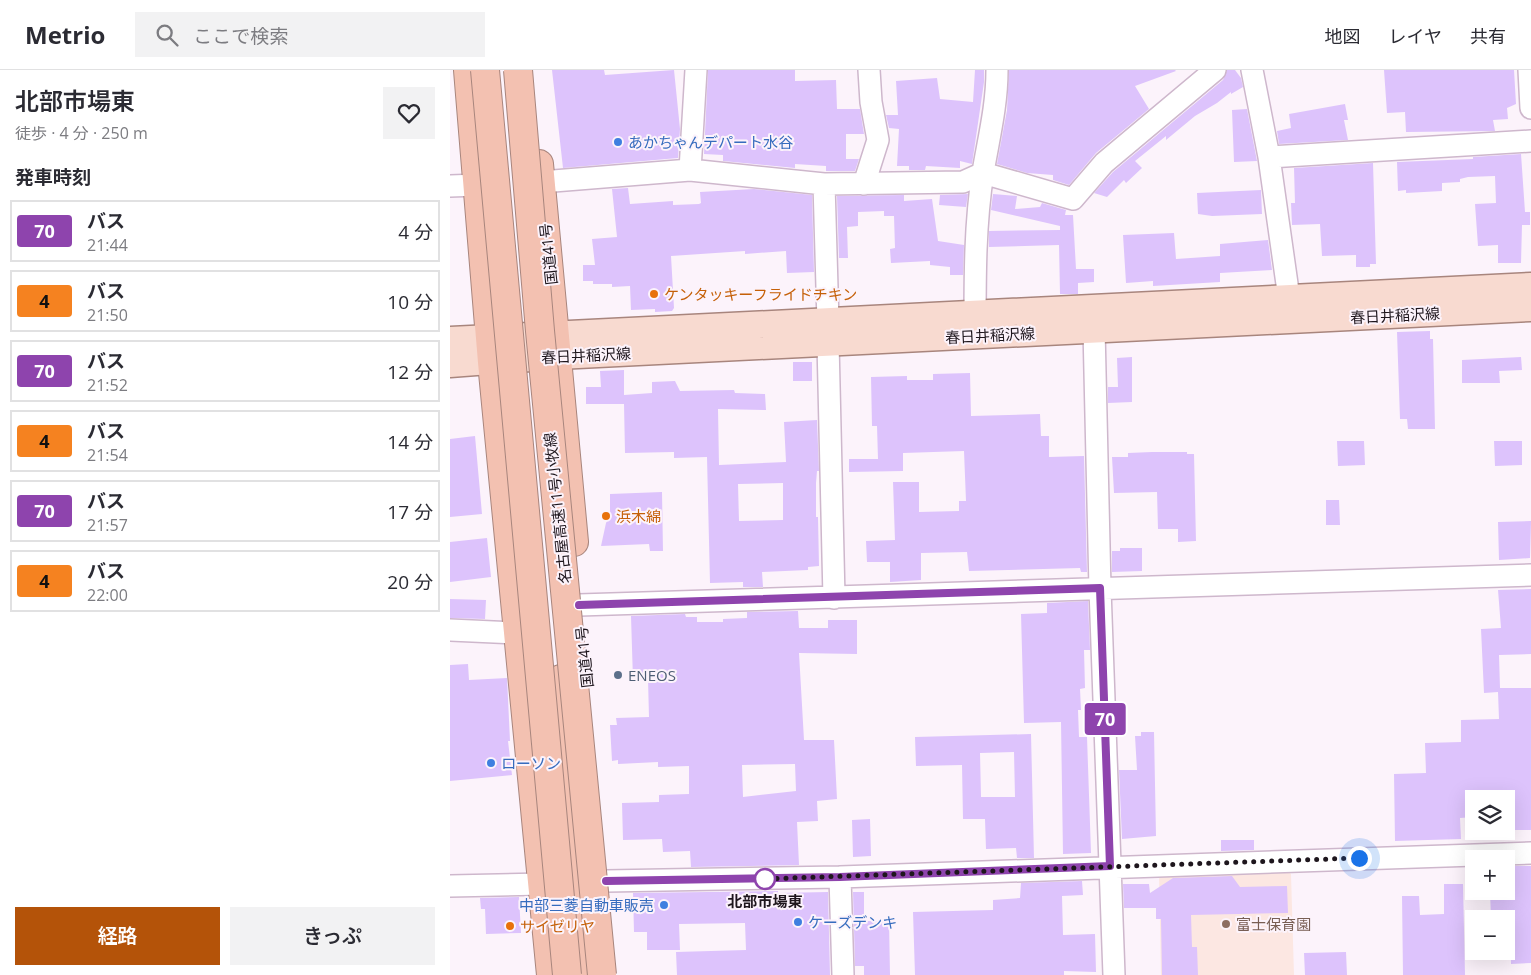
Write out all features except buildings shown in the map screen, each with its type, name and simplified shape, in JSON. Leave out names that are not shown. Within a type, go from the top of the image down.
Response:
[{"type":"highway","points":[[468,70],[517,633],[551,975]]},
{"type":"highway","points":[[485,70],[567,975]]},
{"type":"highway","name":"名古屋高速11号小牧線","points":[[518,70],[540,331],[602,975]]},
{"type":"highway","name":"国道41号","points":[[531,70],[614,975]]},
{"type":"highway","points":[[560,385],[550,402],[567,579],[555,597],[586,975]]},
{"type":"main road","name":"春日井稲沢線","points":[[450,364],[492,351],[557,345],[974,325],[1289,298],[1531,286]]},
{"type":"main road","name":"春日井稲沢線","points":[[974,325],[1094,329],[1531,308]]},
{"type":"main road","name":"春日井稲沢線","points":[[450,340],[492,351]]},
{"type":"street","points":[[690,170],[696,70]]},
{"type":"street","points":[[864,184],[878,140],[870,102],[869,70]]},
{"type":"street","points":[[974,325],[974,280],[983,173],[997,102],[998,70]]},
{"type":"street","points":[[541,182],[690,170],[824,184],[963,182],[983,173],[1073,199],[1104,163],[1216,70]]},
{"type":"street","points":[[1252,70],[1269,157],[1289,298]]},
{"type":"street","points":[[1529,70],[1531,108]]},
{"type":"street","points":[[1269,157],[1531,141]]},
{"type":"street","points":[[824,184],[834,598]]},
{"type":"street","points":[[450,186],[478,185]]},
{"type":"street","points":[[1094,329],[1100,588],[1114,975]]},
{"type":"street","points":[[579,605],[1531,575]]},
{"type":"street","points":[[450,630],[517,633]]},
{"type":"street","points":[[606,881],[840,877],[1110,866],[1531,853]]},
{"type":"street","points":[[840,877],[843,975]]},
{"type":"street","points":[[450,886],[543,884]]},
{"type":"shaded area","name":"富士保育園","points":[[1286,869],[1291,874],[1294,975],[1161,975],[1159,873]]},
{"type":"bus line","name":"70","points":[[579,605],[1100,588],[1110,866],[840,877],[606,881]]},
{"type":"place","name":"あかちゃんデパート水谷","points":[[618,142]]},
{"type":"place","name":"ケンタッキーフライドチキン","points":[[654,294]]},
{"type":"place","name":"浜木綿","points":[[606,516]]},
{"type":"place","name":"ENEOS","points":[[618,675]]},
{"type":"place","name":"ローソン","points":[[491,763]]},
{"type":"place","name":"北部市場東","points":[[765,879]]},
{"type":"place","name":"中部三菱自動車販売","points":[[664,905]]},
{"type":"place","name":"ケーズデンキ","points":[[798,922]]},
{"type":"place","name":"富士保育園","points":[[1226,924]]},
{"type":"place","name":"サイゼリヤ","points":[[510,926]]},
{"type":"route","points":[[765,879],[762,879],[1359,858]]}]
